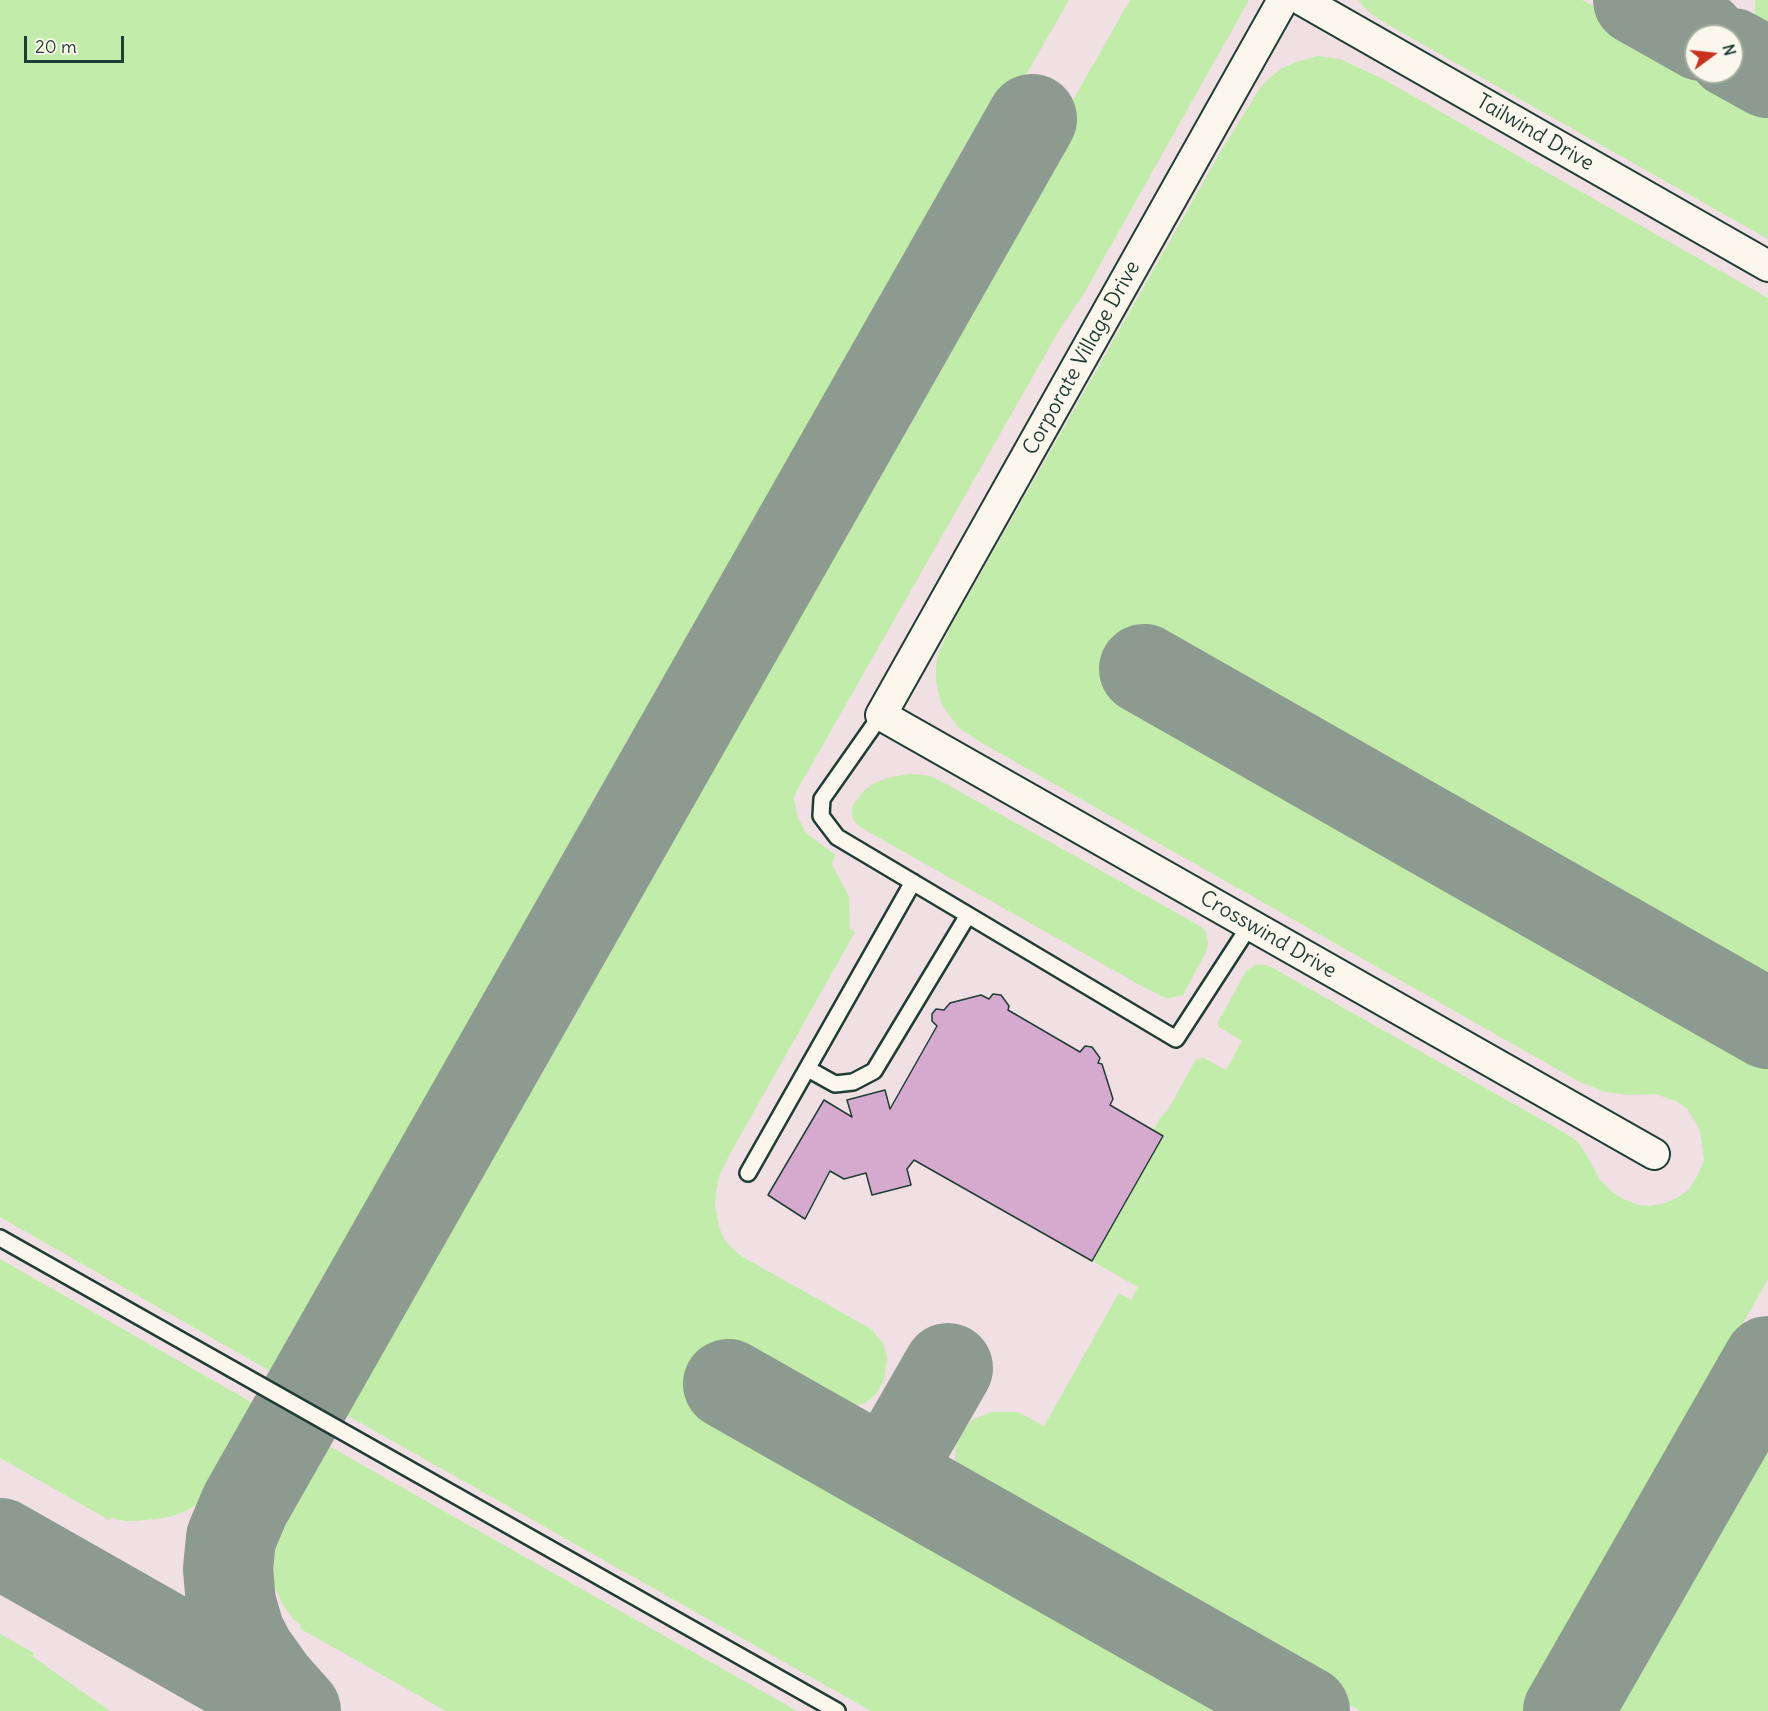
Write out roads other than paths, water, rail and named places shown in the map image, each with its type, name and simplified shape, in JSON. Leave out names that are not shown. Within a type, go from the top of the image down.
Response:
[{"type":"street","name":"Corporate Village Drive","points":[[881,715],[1283,0]]},
{"type":"street","name":"Tailwind Drive","points":[[1302,0],[1768,266]]},
{"type":"street","name":"Crosswind Drive","points":[[881,715],[1654,1154]]},
{"type":"lane","points":[[881,715],[822,799],[821,816],[837,837],[1176,1039],[1250,925]]},
{"type":"lane","points":[[748,1173],[914,882]]},
{"type":"lane","points":[[807,1069],[835,1084],[853,1082],[874,1071],[968,915]]},
{"type":"lane","points":[[0,1238],[837,1711]]}]
